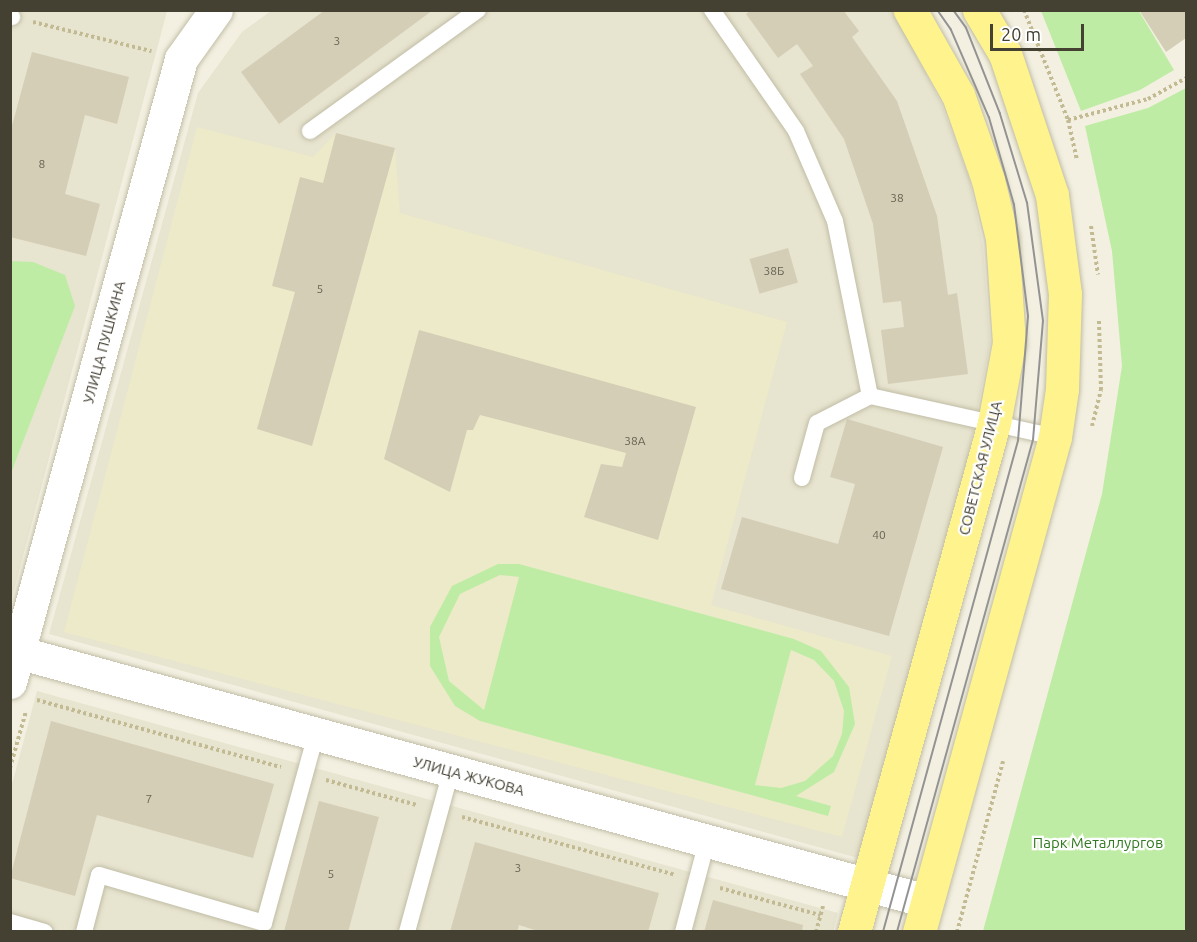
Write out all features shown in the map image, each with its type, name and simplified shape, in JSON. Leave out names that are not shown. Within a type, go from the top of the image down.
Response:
[{"type":"main road","name":"СОВЕТСКАЯ УЛИЦА","points":[[854,932],[994,423],[1009,343],[1002,238],[958,95],[910,10]]},
{"type":"main road","points":[[919,932],[1055,436],[1065,294],[1052,195],[1005,54],[979,10]]},
{"type":"street","name":"УЛИЦА ПУШКИНА","points":[[13,662],[181,58],[216,10]]},
{"type":"street","name":"УЛИЦА ЖУКОВА","points":[[13,662],[316,734],[927,901]]},
{"type":"lane","points":[[310,131],[478,10]]},
{"type":"lane","points":[[712,10],[796,131],[835,221],[870,396]]},
{"type":"lane","points":[[802,478],[817,423],[870,396],[1055,436]]},
{"type":"lane","points":[[84,932],[99,875],[264,923],[316,734]]},
{"type":"lane","points":[[407,932],[451,771]]},
{"type":"lane","points":[[683,932],[707,841]]},
{"type":"lane","points":[[10,922],[45,932]]},
{"type":"path","points":[[11,16],[181,58]]},
{"type":"path","points":[[1068,120],[1148,99],[1186,78]]},
{"type":"shaded area","points":[[11,11],[167,11],[11,602]]},
{"type":"shaded area","points":[[271,11],[893,11],[941,103],[969,178],[983,245],[990,344],[968,458],[858,858],[49,634],[198,93],[242,32]]},
{"type":"shaded area","points":[[197,127],[313,157],[336,133],[395,148],[400,213],[787,322],[711,605],[892,656],[842,837],[64,632]]},
{"type":"shaded area","points":[[37,691],[838,913],[833,932],[11,932],[11,788]]},
{"type":"green space","points":[[1041,11],[1139,11],[1174,70],[1140,90],[1081,111]]},
{"type":"green space","name":"Парк Металлургов","points":[[1186,88],[1186,931],[983,931],[1102,494],[1122,366],[1112,251],[1085,126],[1148,108]]},
{"type":"green space","points":[[11,261],[33,262],[65,275],[75,306],[11,473]]},
{"type":"green space","points":[[498,564],[519,564],[794,639],[821,651],[849,687],[855,724],[834,772],[796,796],[831,806],[828,816],[480,721],[455,706],[430,666],[430,627],[452,586]],"holes":[[[500,575],[519,577],[484,710],[449,681],[439,637],[460,594]],[[791,650],[814,660],[834,681],[844,711],[842,734],[833,756],[805,781],[781,788],[755,785]]]},
{"type":"building","points":[[325,10],[433,10],[279,124],[241,72]]},
{"type":"building","points":[[751,10],[843,10],[859,31],[852,37],[897,101],[937,216],[948,295],[957,293],[968,374],[888,384],[881,330],[904,327],[901,301],[883,303],[873,224],[844,139],[800,74],[813,66],[797,44],[778,58],[746,14]]},
{"type":"building","points":[[1139,10],[1186,10],[1186,38],[1166,52]]},
{"type":"building","points":[[32,52],[129,77],[117,124],[85,115],[65,194],[100,204],[86,256],[10,237],[10,133]]},
{"type":"building","points":[[336,133],[395,148],[312,446],[257,429],[295,292],[272,286],[300,177],[323,183]]},
{"type":"building","points":[[788,248],[798,283],[759,294],[750,259]]},
{"type":"building","points":[[419,330],[696,407],[658,540],[584,517],[601,464],[622,467],[626,453],[480,415],[473,430],[467,430],[450,492],[384,459]]},
{"type":"building","points":[[847,419],[943,447],[889,636],[721,589],[742,517],[838,544],[855,484],[830,477]]},
{"type":"building","points":[[51,721],[274,784],[253,858],[97,815],[75,896],[10,878]]},
{"type":"building","points":[[319,801],[379,817],[348,932],[284,932]]},
{"type":"building","points":[[475,842],[659,893],[648,932],[541,932],[519,925],[517,932],[450,932]]},
{"type":"building","points":[[713,900],[803,925],[802,932],[704,932]]},
{"type":"tram line","points":[[883,932],[1018,441],[1028,316],[1014,205],[989,118],[951,30],[937,10]]},
{"type":"tram line","points":[[897,932],[1033,440],[1043,321],[1027,203],[1000,114],[966,28],[953,10]]}]
